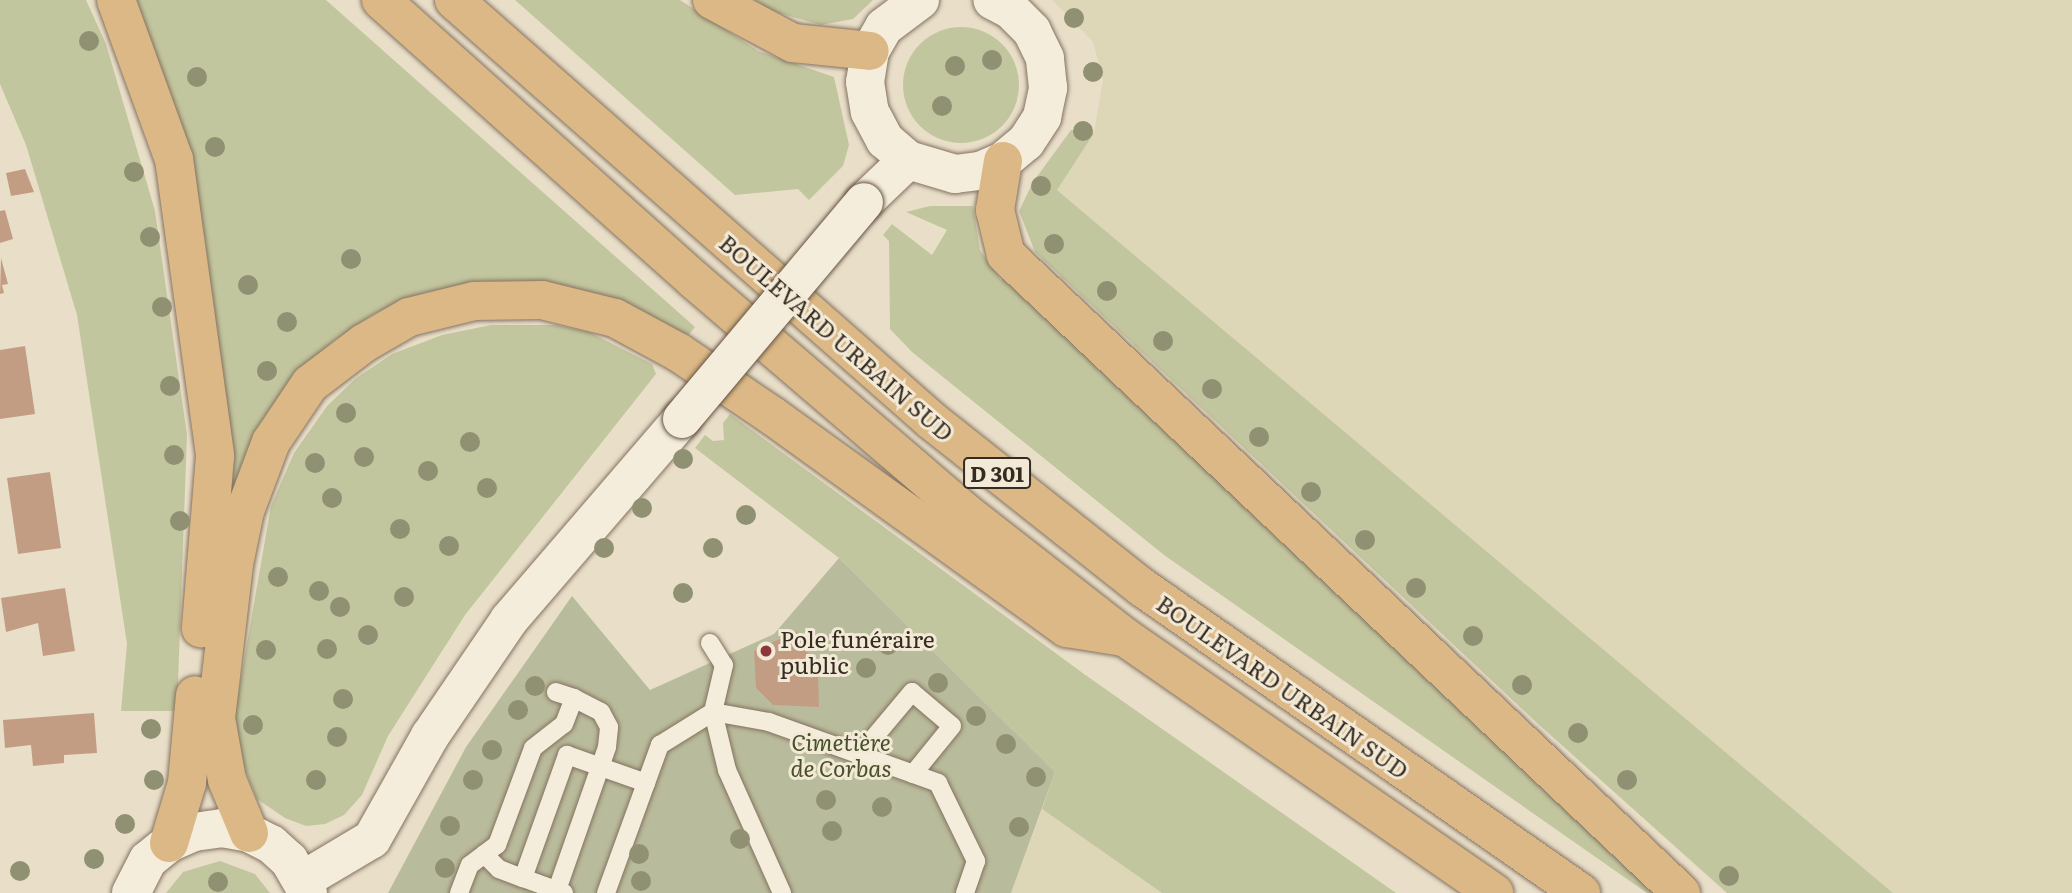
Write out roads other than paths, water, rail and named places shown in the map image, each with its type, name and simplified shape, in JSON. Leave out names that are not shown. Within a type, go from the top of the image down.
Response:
[{"type":"highway","points":[[116,0],[174,159],[215,456],[187,783],[169,843]]},
{"type":"highway","name":"D 301","points":[[381,0],[693,279],[966,513],[1126,638],[1494,893]]},
{"type":"highway","name":"BOULEVARD URBAIN SUD","points":[[454,0],[921,412],[1143,589],[1581,893]]},
{"type":"highway","points":[[712,0],[793,43],[870,51]]},
{"type":"highway","points":[[1003,161],[995,210],[1006,255],[1681,893]]},
{"type":"highway","points":[[249,833],[227,780],[216,718],[234,564],[245,511],[271,442],[310,384],[364,343],[409,317],[474,301],[542,300],[615,318],[678,352],[774,417],[1067,628],[1126,638]]},
{"type":"main road","points":[[920,0],[884,27],[870,51],[865,82],[870,112],[885,140],[908,160],[955,174],[980,172],[1003,161],[1026,142],[1037,125],[1048,88],[1045,58],[1032,31],[1011,10],[992,0]]},
{"type":"main road","points":[[131,893],[148,860],[169,843],[194,832],[222,828],[249,833],[271,844],[305,886],[372,839],[430,736],[509,620],[864,202],[908,160]]},
{"type":"lane","points":[[710,643],[724,665],[713,712],[727,770],[782,893]]},
{"type":"lane","points":[[484,854],[499,869],[561,892],[600,767],[608,727],[601,712],[556,692]]},
{"type":"lane","points":[[860,754],[912,692],[952,726],[913,774]]},
{"type":"lane","points":[[459,893],[470,865],[497,845],[533,748],[564,724],[574,698]]},
{"type":"lane","points":[[606,893],[660,746],[713,712],[769,722],[937,783],[976,861],[965,893]]},
{"type":"lane","points":[[549,735],[567,755],[646,783]]},
{"type":"lane","points":[[523,878],[567,755]]},
{"type":"place","name":"Pole funéraire public","points":[[766,651]]},
{"type":"park label","name":"Cimetière de Corbas","points":[[841,754]]}]
